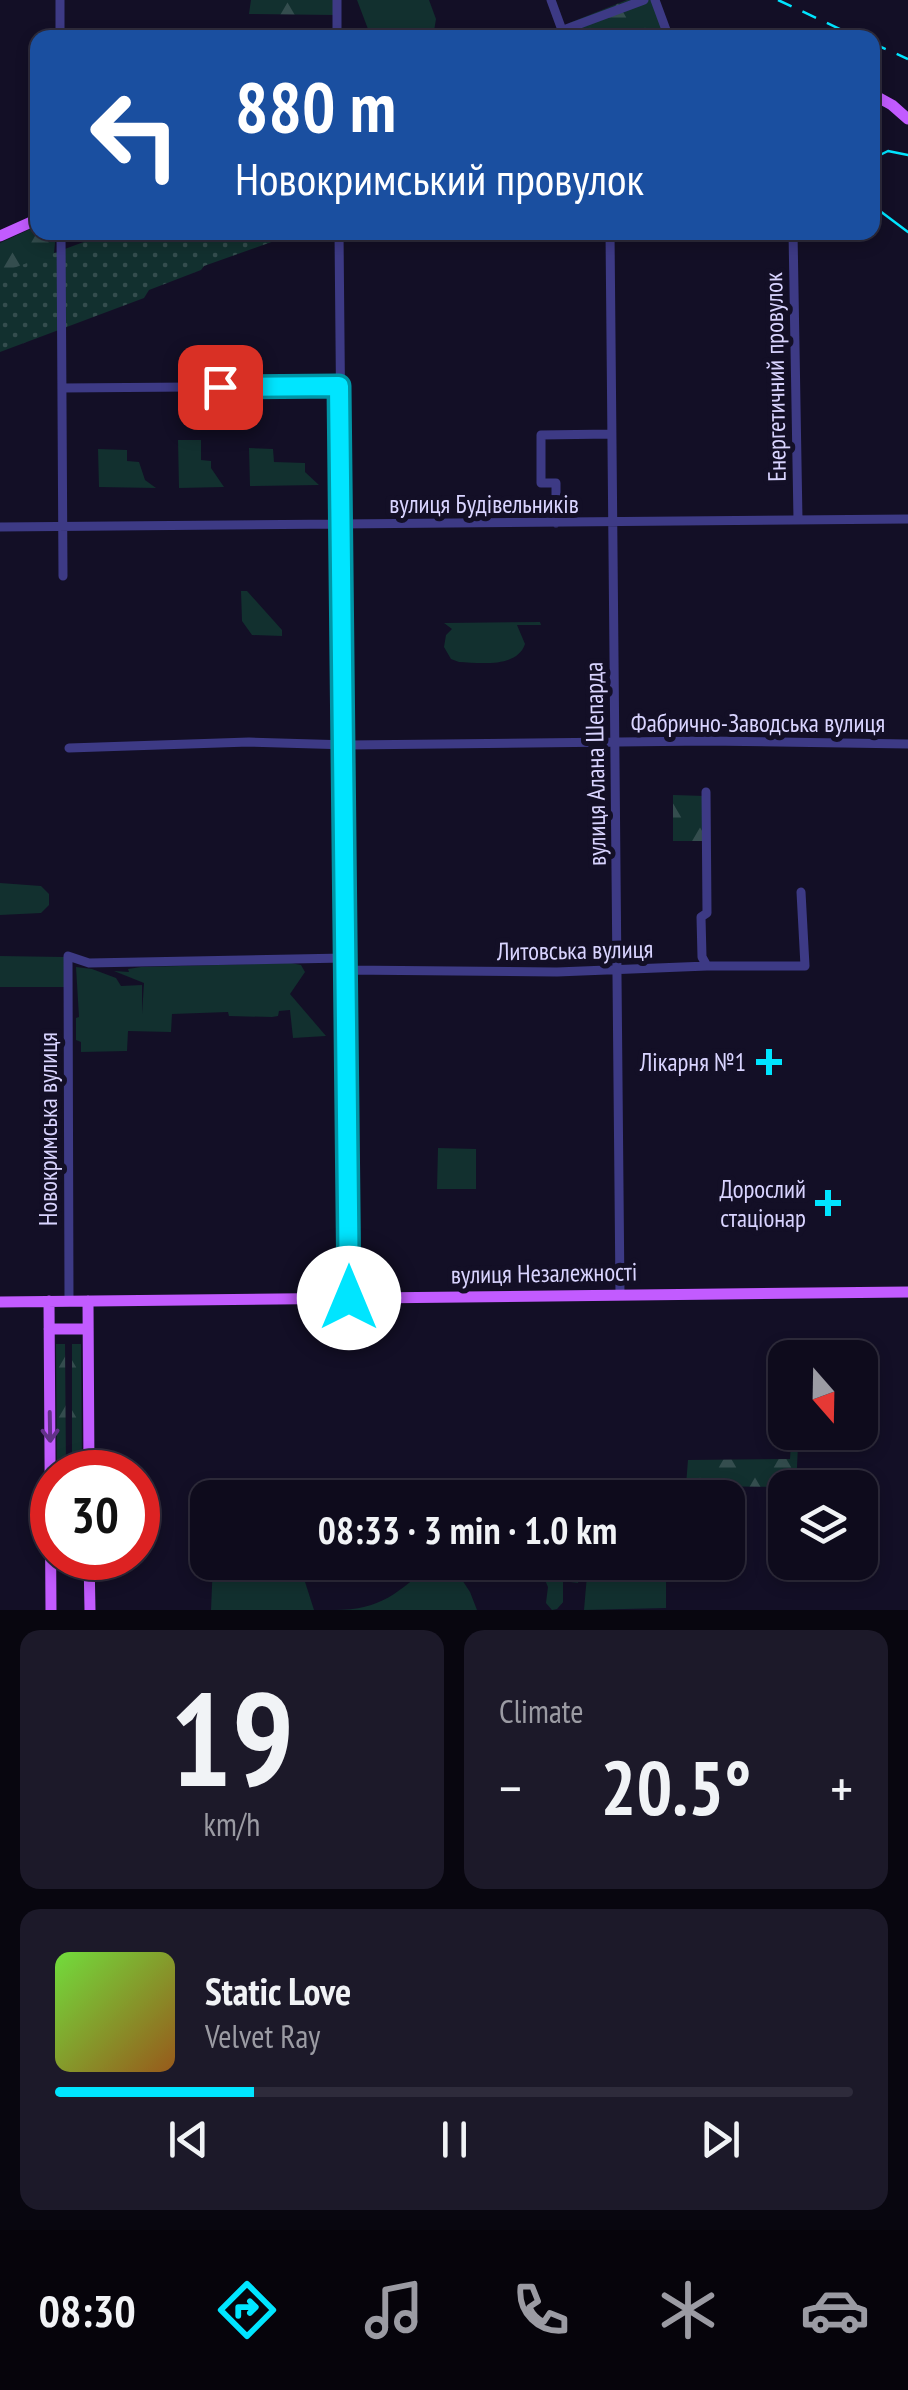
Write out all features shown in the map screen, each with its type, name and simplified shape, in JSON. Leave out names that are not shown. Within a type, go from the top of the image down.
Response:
[{"type":"main road","points":[[880,98],[908,119]]},
{"type":"main road","points":[[0,236],[30,223]]},
{"type":"main road","name":"вулиця Незалежності","points":[[0,1302],[908,1292]]},
{"type":"main road","points":[[49,1301],[51,1610]]},
{"type":"main road","points":[[88,1301],[89,1450]]},
{"type":"main road","points":[[49,1329],[88,1330]]},
{"type":"main road","points":[[90,1580],[90,1610]]},
{"type":"street","points":[[60,0],[60,30]]},
{"type":"street","points":[[337,0],[338,30]]},
{"type":"street","points":[[551,0],[562,30],[644,0]]},
{"type":"street","points":[[655,0],[666,30]]},
{"type":"street","points":[[61,240],[62,576]]},
{"type":"street","points":[[340,240],[349,1298]]},
{"type":"street","name":"вулиця Алана Шепарда","points":[[610,240],[620,1295]]},
{"type":"street","name":"Енергетичний провулок","points":[[793,240],[798,520]]},
{"type":"street","points":[[62,388],[339,386]]},
{"type":"street","points":[[556,523],[556,483],[541,483],[541,435],[612,434]]},
{"type":"street","name":"вулиця Будівельників","points":[[0,527],[908,519]]},
{"type":"street","name":"Фабрично-Заводська вулиця","points":[[69,748],[342,743],[908,744]]},
{"type":"street","points":[[706,792],[707,912],[701,917],[702,956],[708,966]]},
{"type":"street","name":"Литовська вулиця","points":[[346,970],[617,972],[708,966],[805,966],[801,892]]},
{"type":"street","name":"Новокримська вулиця","points":[[70,1301],[68,956],[89,963],[346,958]]},
{"type":"green space","points":[[251,0],[337,0],[337,15],[249,14]]},
{"type":"green space","points":[[357,0],[429,0],[436,19],[434,30],[368,30]]},
{"type":"green space","points":[[627,0],[652,0],[663,30],[564,30],[569,23]]},
{"type":"green space","points":[[30,229],[30,240],[55,240],[53,263],[0,279],[0,243]]},
{"type":"green space","points":[[89,240],[277,240],[204,266],[149,290],[144,298],[0,352],[0,273]]},
{"type":"green space","points":[[178,440],[201,440],[201,460],[211,461],[211,468],[224,487],[179,488]]},
{"type":"green space","points":[[249,448],[273,449],[274,462],[305,463],[305,472],[319,485],[250,486]]},
{"type":"green space","points":[[98,449],[127,450],[127,461],[139,462],[145,480],[156,488],[99,487]]},
{"type":"green space","points":[[241,591],[247,591],[282,630],[282,636],[252,635],[242,621]]},
{"type":"green space","points":[[444,623],[541,625],[517,625],[525,644],[521,652],[506,661],[459,662],[451,659],[444,647],[446,635],[452,629]]},
{"type":"green space","points":[[673,795],[704,796],[703,841],[673,841]]},
{"type":"green space","points":[[0,883],[41,886],[49,894],[49,905],[41,913],[0,915]]},
{"type":"green space","points":[[0,956],[64,957],[65,987],[0,987]]},
{"type":"green space","points":[[301,965],[305,972],[290,994],[326,1036],[293,1038],[290,1010],[279,1011],[278,1016],[272,1017],[229,1016],[228,1012],[172,1014],[171,1032],[128,1031],[127,1051],[81,1052],[81,1042],[76,1040],[76,967],[116,978],[121,986],[142,985],[142,1014],[144,983],[114,971]]},
{"type":"green space","points":[[438,1148],[476,1149],[476,1189],[437,1189]]},
{"type":"green space","points":[[56,1344],[65,1344],[66,1450],[57,1450]]},
{"type":"green space","points":[[72,1344],[81,1344],[82,1450],[72,1450]]},
{"type":"green space","points":[[791,1450],[798,1450],[797,1470],[768,1470],[768,1487],[745,1487],[745,1480],[686,1480],[688,1460],[790,1459]]},
{"type":"green space","points":[[212,1580],[304,1580],[314,1610],[211,1610]]},
{"type":"green space","points":[[412,1580],[462,1580],[477,1610],[334,1610],[365,1607]]},
{"type":"green space","points":[[545,1580],[579,1580],[563,1581],[563,1602],[557,1609],[552,1610],[546,1603]]},
{"type":"green space","points":[[587,1580],[666,1580],[666,1608],[584,1610]]},
{"type":"tram line","points":[[880,155],[888,151],[908,155]]},
{"type":"tram line","points":[[880,211],[908,232]]},
{"type":"railway","points":[[778,0],[842,30]]},
{"type":"railway","points":[[880,47],[908,59]]},
{"type":"place","name":"Лікарня №1","points":[[769,1062]]},
{"type":"place","name":"Дорослий стаціонар","points":[[828,1203]]},
{"type":"route","points":[[220,387],[339,386],[349,1298]]}]
